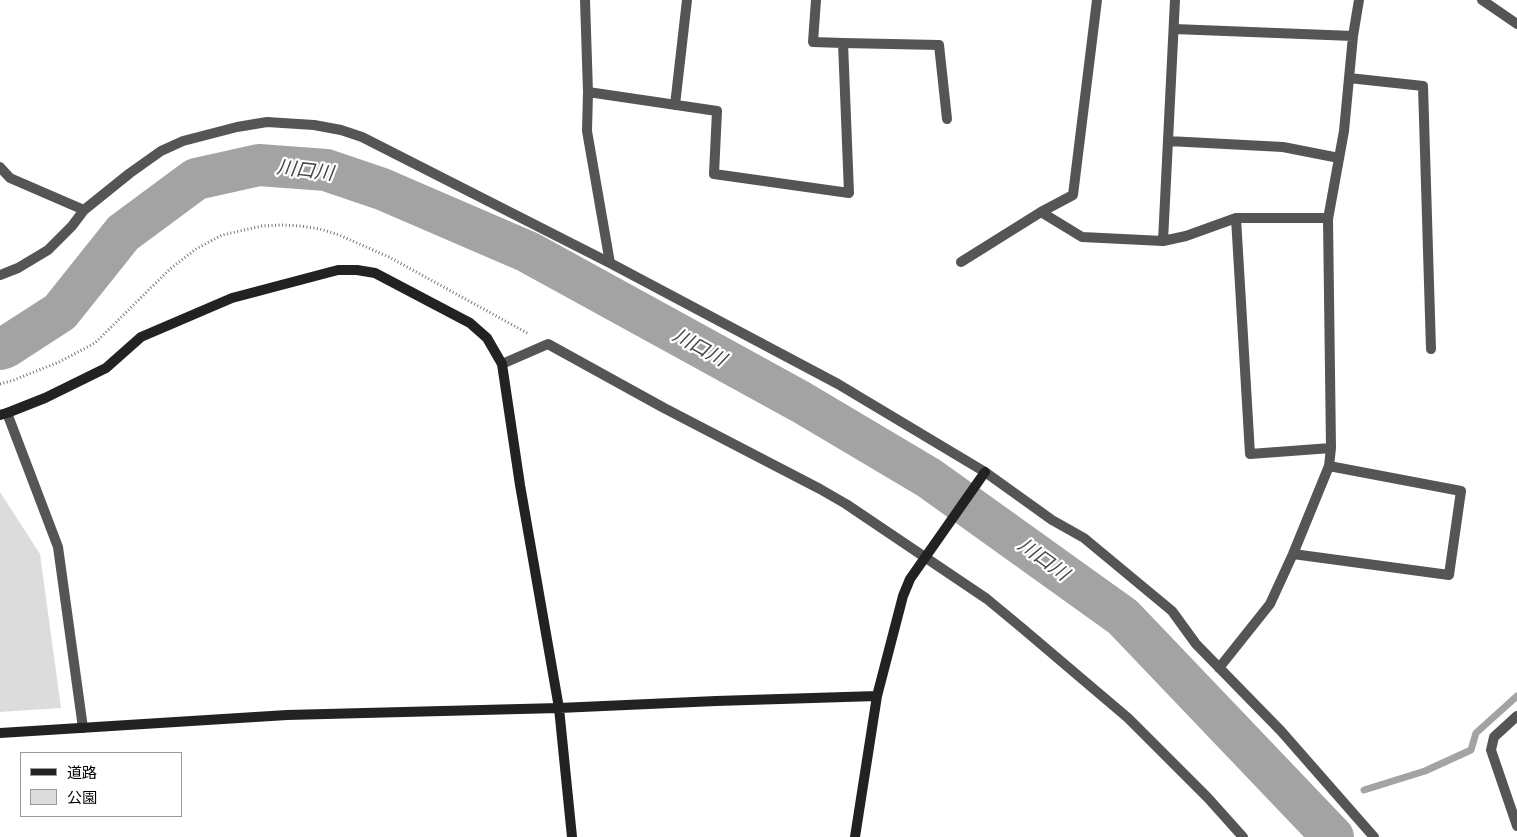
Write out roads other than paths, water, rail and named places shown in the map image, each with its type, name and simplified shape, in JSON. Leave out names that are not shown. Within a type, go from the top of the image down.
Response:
[{"type":"street","points":[[585,0],[588,92],[587,132],[610,263]]},
{"type":"street","points":[[675,105],[687,0]]},
{"type":"street","points":[[816,0],[813,42],[940,45],[947,119]]},
{"type":"street","points":[[961,262],[1041,212],[1073,195],[1096,0]]},
{"type":"street","points":[[1163,240],[1175,0]]},
{"type":"street","points":[[1220,668],[1270,604],[1330,466],[1328,218],[1344,130],[1353,36],[1359,0]]},
{"type":"street","points":[[1482,0],[1517,24]]},
{"type":"street","points":[[1174,29],[1353,36]]},
{"type":"street","points":[[588,92],[717,111],[714,174],[849,192],[844,43]]},
{"type":"street","points":[[1349,78],[1423,86],[1431,349]]},
{"type":"street","points":[[0,275],[18,268],[48,250],[72,226],[84,210],[161,151],[183,141],[237,127],[266,122],[314,126],[341,130],[362,136],[610,263],[838,384],[1052,520],[1084,538],[1172,611],[1196,644],[1281,731],[1374,837]]},
{"type":"street","points":[[1168,141],[1283,147],[1339,158]]},
{"type":"street","points":[[0,167],[10,178],[84,210]]},
{"type":"street","points":[[1041,212],[1082,237],[1163,240],[1186,236],[1236,218],[1328,218]]},
{"type":"street","points":[[1236,218],[1250,454],[1331,448]]},
{"type":"street","points":[[83,728],[58,547],[3,414],[45,398],[106,368],[141,337],[232,298],[338,270],[357,270],[375,273],[470,323],[488,338],[502,364],[520,485],[559,708],[572,837]]},
{"type":"street","points":[[502,364],[548,344],[664,408],[820,489],[928,554],[987,599],[1128,718],[1208,798],[1243,837]]},
{"type":"street","points":[[1293,554],[1449,576],[1461,490],[1330,466]]},
{"type":"street","points":[[855,837],[877,696],[903,596],[910,579],[983,475]]},
{"type":"street","points":[[0,733],[287,715],[559,708],[877,696]]},
{"type":"street","points":[[1517,716],[1494,738],[1492,750],[1517,826]]},
{"type":"waterway","name":"川口川","points":[[0,349],[60,312],[123,233],[196,179],[259,165],[326,170],[382,189],[528,252],[801,402],[929,478],[1123,617],[1333,837]]},
{"type":"waterway","points":[[1364,790],[1425,771],[1471,750],[1476,733],[1517,696]]}]
